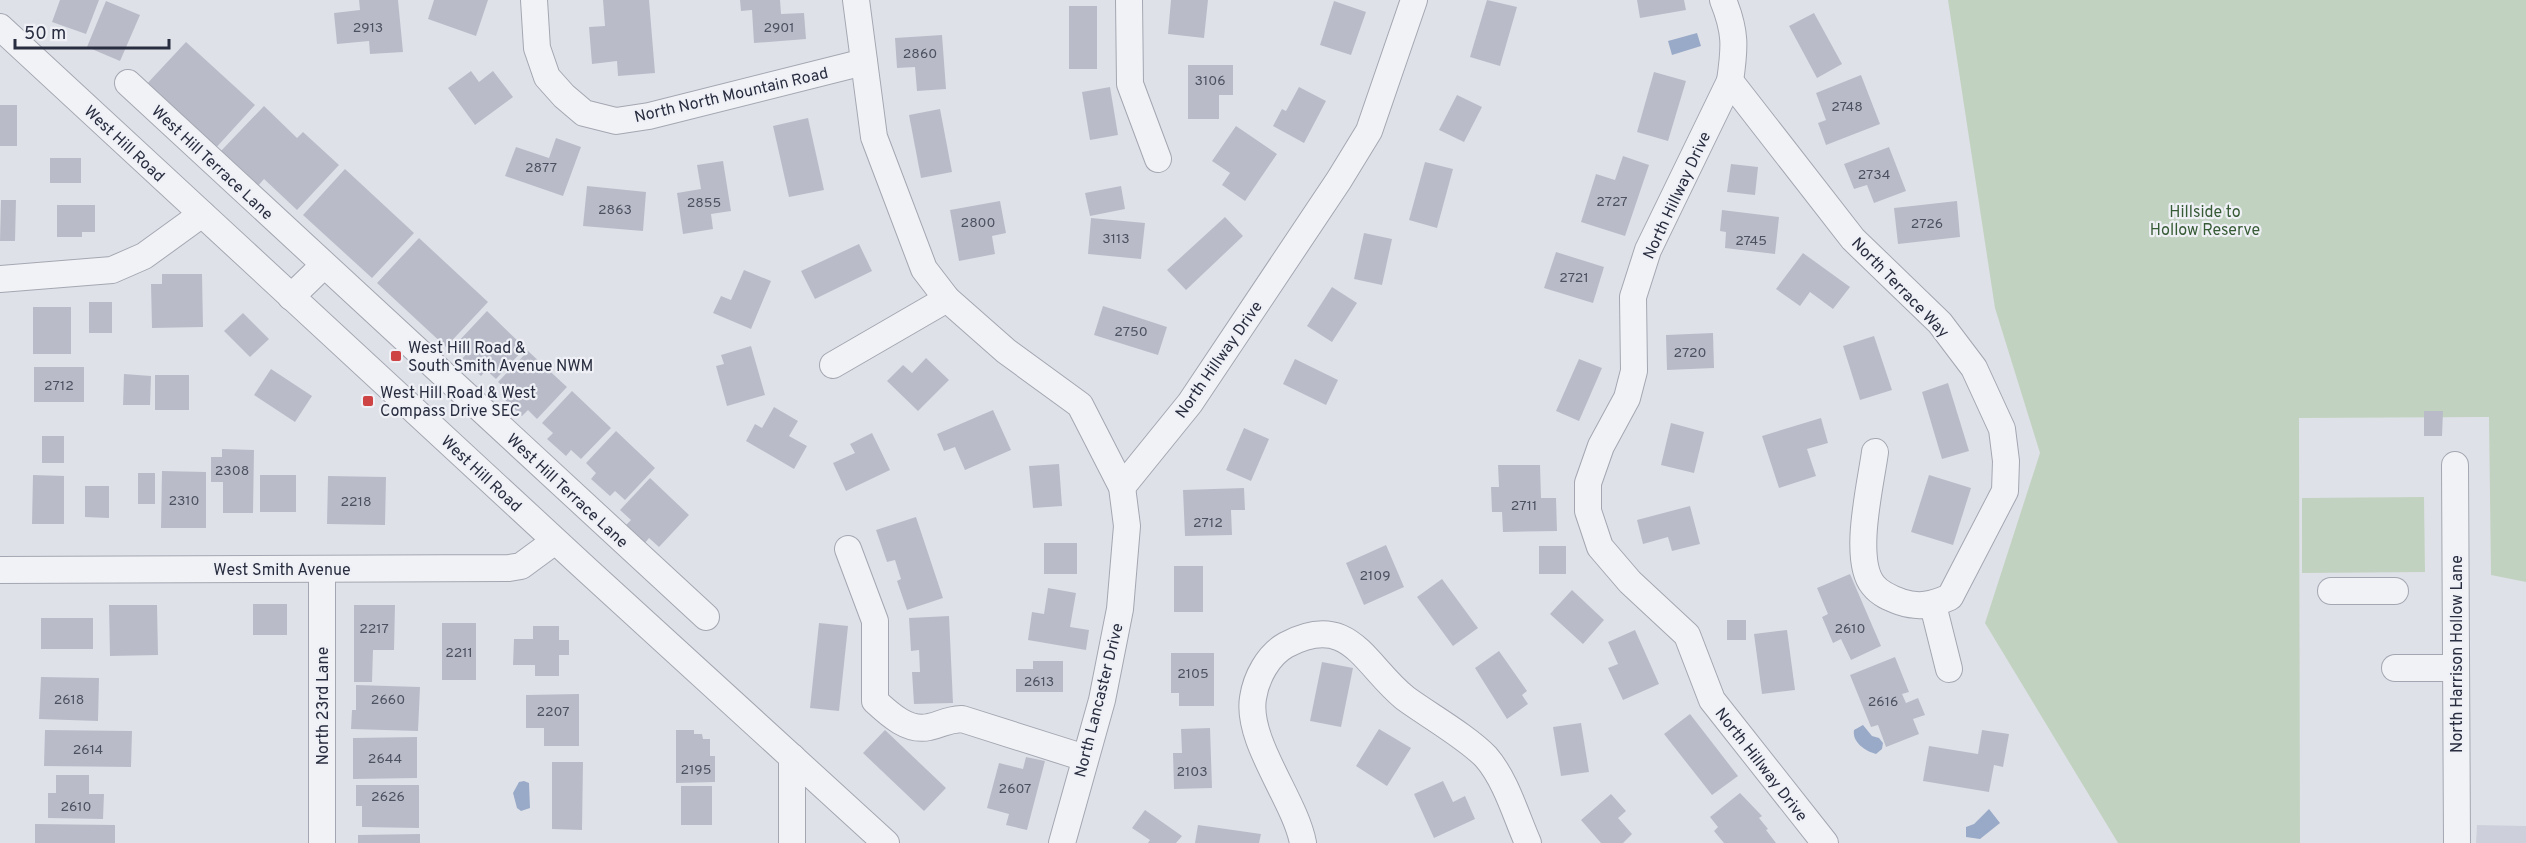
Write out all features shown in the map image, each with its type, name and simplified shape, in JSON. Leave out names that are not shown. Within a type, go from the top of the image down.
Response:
[{"type":"street","name":"North North Mountain Road","points":[[534,0],[537,48],[547,77],[584,113],[616,121],[649,116],[864,62]]},
{"type":"street","name":"North Lancaster Drive","points":[[856,0],[874,137],[924,268],[947,299],[1006,351],[1080,405],[1122,487],[1127,526],[1120,609],[1102,700],[1062,843]]},
{"type":"street","points":[[1129,0],[1130,84],[1158,159]]},
{"type":"street","name":"North Hillway Drive","points":[[1122,487],[1191,403],[1369,131],[1414,0]]},
{"type":"street","name":"North Hillway Drive","points":[[1723,0],[1733,27],[1734,51],[1730,81],[1648,250],[1634,297],[1634,371],[1628,398],[1601,446],[1588,483],[1588,511],[1600,547],[1630,582],[1687,635],[1712,700],[1826,843]]},
{"type":"street","name":"West Hill Road","points":[[0,27],[555,541],[886,843]]},
{"type":"street","name":"North Terrace Way","points":[[1730,81],[1853,239],[1940,323],[1974,368],[2002,429],[2006,461],[2005,491],[1950,597],[1933,605]]},
{"type":"street","name":"West Hill Terrace Lane","points":[[128,83],[706,617]]},
{"type":"street","points":[[0,279],[112,270],[144,256],[202,214]]},
{"type":"street","points":[[291,297],[324,265]]},
{"type":"street","points":[[833,365],[947,299]]},
{"type":"street","points":[[1875,452],[1865,525],[1863,561],[1872,584],[1887,597],[1913,606],[1933,605],[1949,669]]},
{"type":"street","name":"North Harrison Hollow Lane","points":[[2455,465],[2457,843]]},
{"type":"street","name":"West Smith Avenue","points":[[0,570],[509,568],[522,566],[555,541]]},
{"type":"street","points":[[848,549],[875,621],[875,701],[887,712],[912,727],[929,728],[945,720],[962,719],[1085,758]]},
{"type":"street","name":"North 23rd Lane","points":[[322,570],[322,843]]},
{"type":"street","points":[[2331,591],[2396,591]]},
{"type":"street","points":[[1303,843],[1254,723],[1253,698],[1260,673],[1278,649],[1302,636],[1324,634],[1343,639],[1360,650],[1402,696],[1486,757],[1501,781],[1528,843]]},
{"type":"street","points":[[2396,668],[2455,668]]},
{"type":"street","points":[[792,757],[792,843]]},
{"type":"shaded area","points":[[2477,825],[2526,826],[2526,843],[2476,843]]},
{"type":"green space","name":"Hillside to Hollow Reserve","points":[[1948,0],[2526,0],[2526,582],[2491,575],[2489,417],[2299,418],[2300,843],[2118,843],[1985,623],[2040,453],[1995,308]]},
{"type":"green space","points":[[2424,497],[2425,572],[2302,573],[2302,498]]},
{"type":"water","points":[[1697,33],[1701,46],[1672,55],[1668,41]]},
{"type":"water","points":[[1863,725],[1872,736],[1879,738],[1883,743],[1882,749],[1876,754],[1864,748],[1855,738],[1854,730]]},
{"type":"water","points":[[519,782],[529,783],[530,808],[521,811],[517,808],[513,793]]},
{"type":"water","points":[[1989,809],[2000,823],[1980,839],[1966,837],[1966,827],[1974,824]]},
{"type":"building","points":[[60,0],[99,0],[86,34],[52,22]]},
{"type":"building","points":[[359,0],[398,0],[403,52],[370,54],[369,41],[337,44],[334,13],[360,10]]},
{"type":"building","points":[[434,0],[488,0],[476,36],[428,19]]},
{"type":"building","points":[[603,0],[649,0],[655,73],[618,76],[617,61],[592,64],[589,27],[605,26]]},
{"type":"building","points":[[740,0],[780,0],[781,14],[804,13],[806,39],[754,43],[752,10],[741,11]]},
{"type":"building","points":[[1171,0],[1208,0],[1204,38],[1168,34]]},
{"type":"building","points":[[1487,0],[1517,7],[1500,66],[1470,57]]},
{"type":"building","points":[[1637,0],[1684,0],[1686,10],[1640,18]]},
{"type":"building","points":[[106,1],[140,15],[120,61],[87,47]]},
{"type":"building","points":[[1334,1],[1366,12],[1351,55],[1320,45]]},
{"type":"building","points":[[1069,6],[1097,6],[1097,69],[1069,69]]},
{"type":"building","points":[[1814,13],[1842,64],[1817,78],[1789,26]]},
{"type":"building","points":[[942,35],[946,89],[917,91],[915,67],[897,68],[895,38]]},
{"type":"building","points":[[186,42],[255,105],[213,151],[144,87]]},
{"type":"building","points":[[1188,65],[1233,65],[1233,95],[1219,95],[1219,119],[1188,119]]},
{"type":"building","points":[[471,71],[479,82],[493,71],[513,97],[475,125],[448,88]]},
{"type":"building","points":[[1654,72],[1686,81],[1668,141],[1637,132]]},
{"type":"building","points":[[1861,75],[1880,124],[1826,145],[1818,123],[1826,120],[1816,93]]},
{"type":"building","points":[[1110,87],[1118,135],[1090,140],[1082,92]]},
{"type":"building","points":[[1299,87],[1326,101],[1304,143],[1273,126],[1282,109],[1286,111]]},
{"type":"building","points":[[1457,95],[1482,107],[1464,142],[1439,130]]},
{"type":"building","points":[[0,105],[17,105],[17,146],[0,146]]},
{"type":"building","points":[[264,106],[297,138],[303,132],[339,165],[297,210],[264,179],[257,187],[220,152]]},
{"type":"building","points":[[940,109],[952,172],[921,178],[909,115]]},
{"type":"building","points":[[808,118],[824,190],[789,197],[773,126]]},
{"type":"building","points":[[1236,126],[1277,154],[1245,201],[1222,185],[1230,173],[1212,161]]},
{"type":"building","points":[[556,138],[581,147],[563,196],[505,176],[516,147],[549,158]]},
{"type":"building","points":[[1889,147],[1906,191],[1874,203],[1867,185],[1854,189],[1844,164]]},
{"type":"building","points":[[1623,156],[1649,165],[1625,236],[1581,222],[1596,174],[1615,180]]},
{"type":"building","points":[[50,158],[81,158],[81,183],[50,183]]},
{"type":"building","points":[[723,161],[731,211],[711,214],[713,229],[683,234],[677,193],[701,189],[697,165]]},
{"type":"building","points":[[1425,162],[1453,169],[1437,228],[1409,220]]},
{"type":"building","points":[[1731,164],[1758,167],[1755,195],[1727,192]]},
{"type":"building","points":[[345,169],[414,233],[372,278],[303,215]]},
{"type":"building","points":[[587,186],[646,192],[643,231],[583,226]]},
{"type":"building","points":[[1121,186],[1125,209],[1090,216],[1085,193]]},
{"type":"building","points":[[1,200],[16,200],[15,241],[0,241]]},
{"type":"building","points":[[1000,201],[1006,233],[992,236],[995,254],[959,261],[950,210]]},
{"type":"building","points":[[1957,201],[1960,237],[1898,244],[1894,208]]},
{"type":"building","points":[[57,205],[95,205],[95,232],[82,232],[82,237],[57,237]]},
{"type":"building","points":[[1722,210],[1779,217],[1775,254],[1725,248],[1726,232],[1720,231]]},
{"type":"building","points":[[1225,217],[1243,236],[1186,290],[1167,270]]},
{"type":"building","points":[[1091,218],[1145,223],[1141,259],[1088,254]]},
{"type":"building","points":[[1364,233],[1392,239],[1382,285],[1354,279]]},
{"type":"building","points":[[419,238],[488,302],[446,347],[377,283]]},
{"type":"building","points":[[859,244],[872,271],[815,299],[801,271]]},
{"type":"building","points":[[1556,252],[1604,267],[1593,303],[1544,288]]},
{"type":"building","points":[[1803,253],[1850,287],[1833,309],[1810,292],[1800,306],[1776,289]]},
{"type":"building","points":[[744,270],[771,281],[751,329],[713,313],[721,296],[731,300]]},
{"type":"building","points":[[162,274],[202,274],[203,327],[152,328],[151,284],[162,284]]},
{"type":"building","points":[[1332,287],[1357,303],[1332,342],[1307,326]]},
{"type":"building","points":[[89,302],[112,302],[112,333],[89,333]]},
{"type":"building","points":[[1103,306],[1167,327],[1158,355],[1094,335]]},
{"type":"building","points":[[33,307],[71,307],[71,354],[33,354]]},
{"type":"building","points":[[487,311],[525,348],[496,379],[486,370],[481,376],[462,359],[467,353],[457,343]]},
{"type":"building","points":[[243,313],[269,339],[250,357],[224,331]]},
{"type":"building","points":[[1713,333],[1714,368],[1667,370],[1666,335]]},
{"type":"building","points":[[1874,336],[1892,390],[1860,400],[1843,346]]},
{"type":"building","points":[[751,346],[765,395],[727,406],[716,366],[724,364],[721,355]]},
{"type":"building","points":[[528,351],[567,387],[537,419],[528,410],[522,416],[503,398],[509,392],[498,382]]},
{"type":"building","points":[[926,358],[949,380],[918,411],[887,381],[903,365],[912,373]]},
{"type":"building","points":[[1295,359],[1338,380],[1326,405],[1283,384]]},
{"type":"building","points":[[1579,359],[1602,368],[1579,421],[1556,411]]},
{"type":"building","points":[[34,367],[84,367],[84,402],[34,402]]},
{"type":"building","points":[[271,369],[312,396],[295,422],[254,395]]},
{"type":"building","points":[[124,374],[151,376],[150,405],[123,405]]},
{"type":"building","points":[[155,375],[189,375],[189,410],[155,410]]},
{"type":"building","points":[[1948,383],[1969,451],[1942,459],[1922,392]]},
{"type":"building","points":[[572,391],[611,428],[581,459],[571,450],[566,456],[547,439],[553,433],[542,423]]},
{"type":"building","points":[[774,407],[798,421],[789,436],[807,446],[794,469],[746,441],[755,424],[762,428]]},
{"type":"building","points":[[993,410],[1011,450],[965,470],[955,447],[944,451],[937,434]]},
{"type":"building","points":[[2424,411],[2443,411],[2442,436],[2424,436]]},
{"type":"building","points":[[1821,418],[1828,443],[1807,449],[1816,476],[1779,488],[1762,436]]},
{"type":"building","points":[[1671,423],[1704,432],[1694,473],[1661,465]]},
{"type":"building","points":[[1244,428],[1269,439],[1251,481],[1226,470]]},
{"type":"building","points":[[616,431],[655,468],[625,500],[615,491],[610,496],[591,479],[596,473],[586,463]]},
{"type":"building","points":[[872,433],[890,470],[846,491],[833,463],[855,453],[850,444]]},
{"type":"building","points":[[42,436],[64,436],[64,463],[42,463]]},
{"type":"building","points":[[222,449],[254,450],[253,513],[223,513],[223,482],[211,482],[211,457],[222,457]]},
{"type":"building","points":[[1059,464],[1062,506],[1033,508],[1029,466]]},
{"type":"building","points":[[1498,465],[1540,465],[1541,498],[1556,498],[1557,531],[1503,532],[1502,512],[1492,512],[1491,487],[1499,487]]},
{"type":"building","points":[[162,471],[206,472],[206,528],[161,528]]},
{"type":"building","points":[[138,473],[155,473],[155,504],[138,504]]},
{"type":"building","points":[[33,475],[64,476],[64,524],[32,524]]},
{"type":"building","points":[[260,475],[296,475],[296,512],[260,512]]},
{"type":"building","points":[[1929,475],[1971,488],[1953,545],[1911,532]]},
{"type":"building","points":[[328,476],[386,477],[385,525],[327,524]]},
{"type":"building","points":[[650,478],[689,515],[659,547],[649,538],[644,544],[625,526],[631,520],[620,510]]},
{"type":"building","points":[[85,486],[109,486],[109,518],[85,517]]},
{"type":"building","points":[[1244,488],[1245,510],[1231,510],[1232,535],[1185,536],[1183,490]]},
{"type":"building","points":[[1690,506],[1700,544],[1672,551],[1668,537],[1643,544],[1637,520]]},
{"type":"building","points":[[916,517],[943,598],[907,610],[897,581],[901,579],[895,560],[887,562],[876,530]]},
{"type":"building","points":[[1044,543],[1077,543],[1077,574],[1044,574]]},
{"type":"building","points":[[1386,545],[1404,587],[1364,605],[1346,563]]},
{"type":"building","points":[[1539,546],[1566,546],[1566,574],[1539,574]]},
{"type":"building","points":[[1174,566],[1203,566],[1203,612],[1174,612]]},
{"type":"building","points":[[1850,574],[1881,646],[1851,660],[1841,639],[1833,643],[1822,617],[1828,614],[1817,588]]},
{"type":"building","points":[[1442,579],[1478,628],[1453,646],[1417,597]]},
{"type":"building","points":[[1048,588],[1076,593],[1070,627],[1089,630],[1086,650],[1028,640],[1032,612],[1044,614]]},
{"type":"building","points":[[1572,590],[1604,620],[1583,644],[1550,614]]},
{"type":"building","points":[[253,604],[287,604],[287,635],[253,635]]},
{"type":"building","points":[[109,605],[157,605],[158,655],[110,656]]},
{"type":"building","points":[[354,605],[395,605],[394,650],[373,650],[372,682],[354,682]]},
{"type":"building","points":[[949,616],[953,703],[914,704],[912,672],[920,672],[919,650],[911,651],[909,618]]},
{"type":"building","points":[[41,618],[93,618],[93,649],[41,649]]},
{"type":"building","points":[[1727,620],[1746,620],[1746,640],[1727,640]]},
{"type":"building","points":[[442,623],[476,623],[476,680],[442,680]]},
{"type":"building","points":[[819,623],[848,626],[839,711],[810,708]]},
{"type":"building","points":[[533,626],[559,626],[559,640],[569,640],[569,655],[559,655],[559,676],[535,676],[535,665],[513,665],[514,639],[533,639]]},
{"type":"building","points":[[1635,630],[1659,684],[1623,700],[1608,668],[1618,664],[1608,642]]},
{"type":"building","points":[[1787,630],[1795,690],[1762,694],[1754,634]]},
{"type":"building","points":[[1499,651],[1527,691],[1522,695],[1528,704],[1507,719],[1475,668]]},
{"type":"building","points":[[1171,653],[1214,653],[1214,706],[1179,706],[1179,693],[1171,693]]},
{"type":"building","points":[[1895,657],[1909,692],[1902,694],[1906,703],[1918,698],[1925,715],[1913,719],[1919,734],[1886,747],[1878,725],[1871,727],[1850,675]]},
{"type":"building","points":[[1033,661],[1063,661],[1063,692],[1016,692],[1016,669],[1033,669]]},
{"type":"building","points":[[1322,662],[1353,668],[1341,727],[1310,721]]},
{"type":"building","points":[[41,677],[99,678],[98,721],[39,719]]},
{"type":"building","points":[[356,685],[420,687],[418,731],[351,729],[352,710],[356,710]]},
{"type":"building","points":[[579,694],[579,746],[544,746],[544,728],[526,728],[526,695]]},
{"type":"building","points":[[1690,714],[1738,776],[1712,795],[1664,734]]},
{"type":"building","points":[[1581,723],[1589,772],[1561,776],[1553,727]]},
{"type":"building","points":[[1210,728],[1212,788],[1174,789],[1173,753],[1182,753],[1181,729]]},
{"type":"building","points":[[1379,729],[1411,748],[1387,786],[1356,766]]},
{"type":"building","points":[[45,730],[132,731],[131,767],[44,766]]},
{"type":"building","points":[[676,730],[694,730],[694,734],[702,734],[703,739],[710,739],[710,756],[715,756],[715,782],[676,783]]},
{"type":"building","points":[[885,730],[946,788],[924,811],[863,753]]},
{"type":"building","points":[[1982,730],[2009,734],[2003,767],[1994,765],[1989,792],[1923,781],[1929,746],[1978,754]]},
{"type":"building","points":[[417,737],[417,778],[353,779],[353,738]]},
{"type":"building","points":[[1026,757],[1045,761],[1027,830],[1006,825],[1009,814],[987,808],[999,763],[1023,769]]},
{"type":"building","points":[[552,762],[583,762],[582,830],[552,829]]},
{"type":"building","points":[[56,775],[89,775],[89,794],[104,794],[103,819],[48,818],[48,793],[56,793]]},
{"type":"building","points":[[1443,781],[1453,802],[1465,796],[1475,819],[1434,838],[1414,794]]},
{"type":"building","points":[[356,785],[419,785],[419,828],[362,827],[362,806],[356,806]]},
{"type":"building","points":[[681,786],[712,786],[712,825],[681,825]]},
{"type":"building","points":[[1740,793],[1762,816],[1759,818],[1776,843],[1724,843],[1714,831],[1718,827],[1710,817]]},
{"type":"building","points":[[1611,794],[1626,811],[1618,818],[1632,834],[1623,843],[1601,843],[1581,820]]},
{"type":"building","points":[[1145,810],[1182,836],[1176,843],[1148,843],[1150,840],[1132,828]]},
{"type":"building","points":[[35,824],[115,825],[115,843],[35,843]]},
{"type":"building","points":[[1198,825],[1261,834],[1259,843],[1195,843]]},
{"type":"building","points":[[420,834],[420,843],[358,843],[358,835]]},
{"type":"place","name":"West Hill Road & South Smith Avenue NWM","points":[[396,356]]},
{"type":"place","name":"West Hill Road & West Compass Drive SEC","points":[[368,401]]}]
